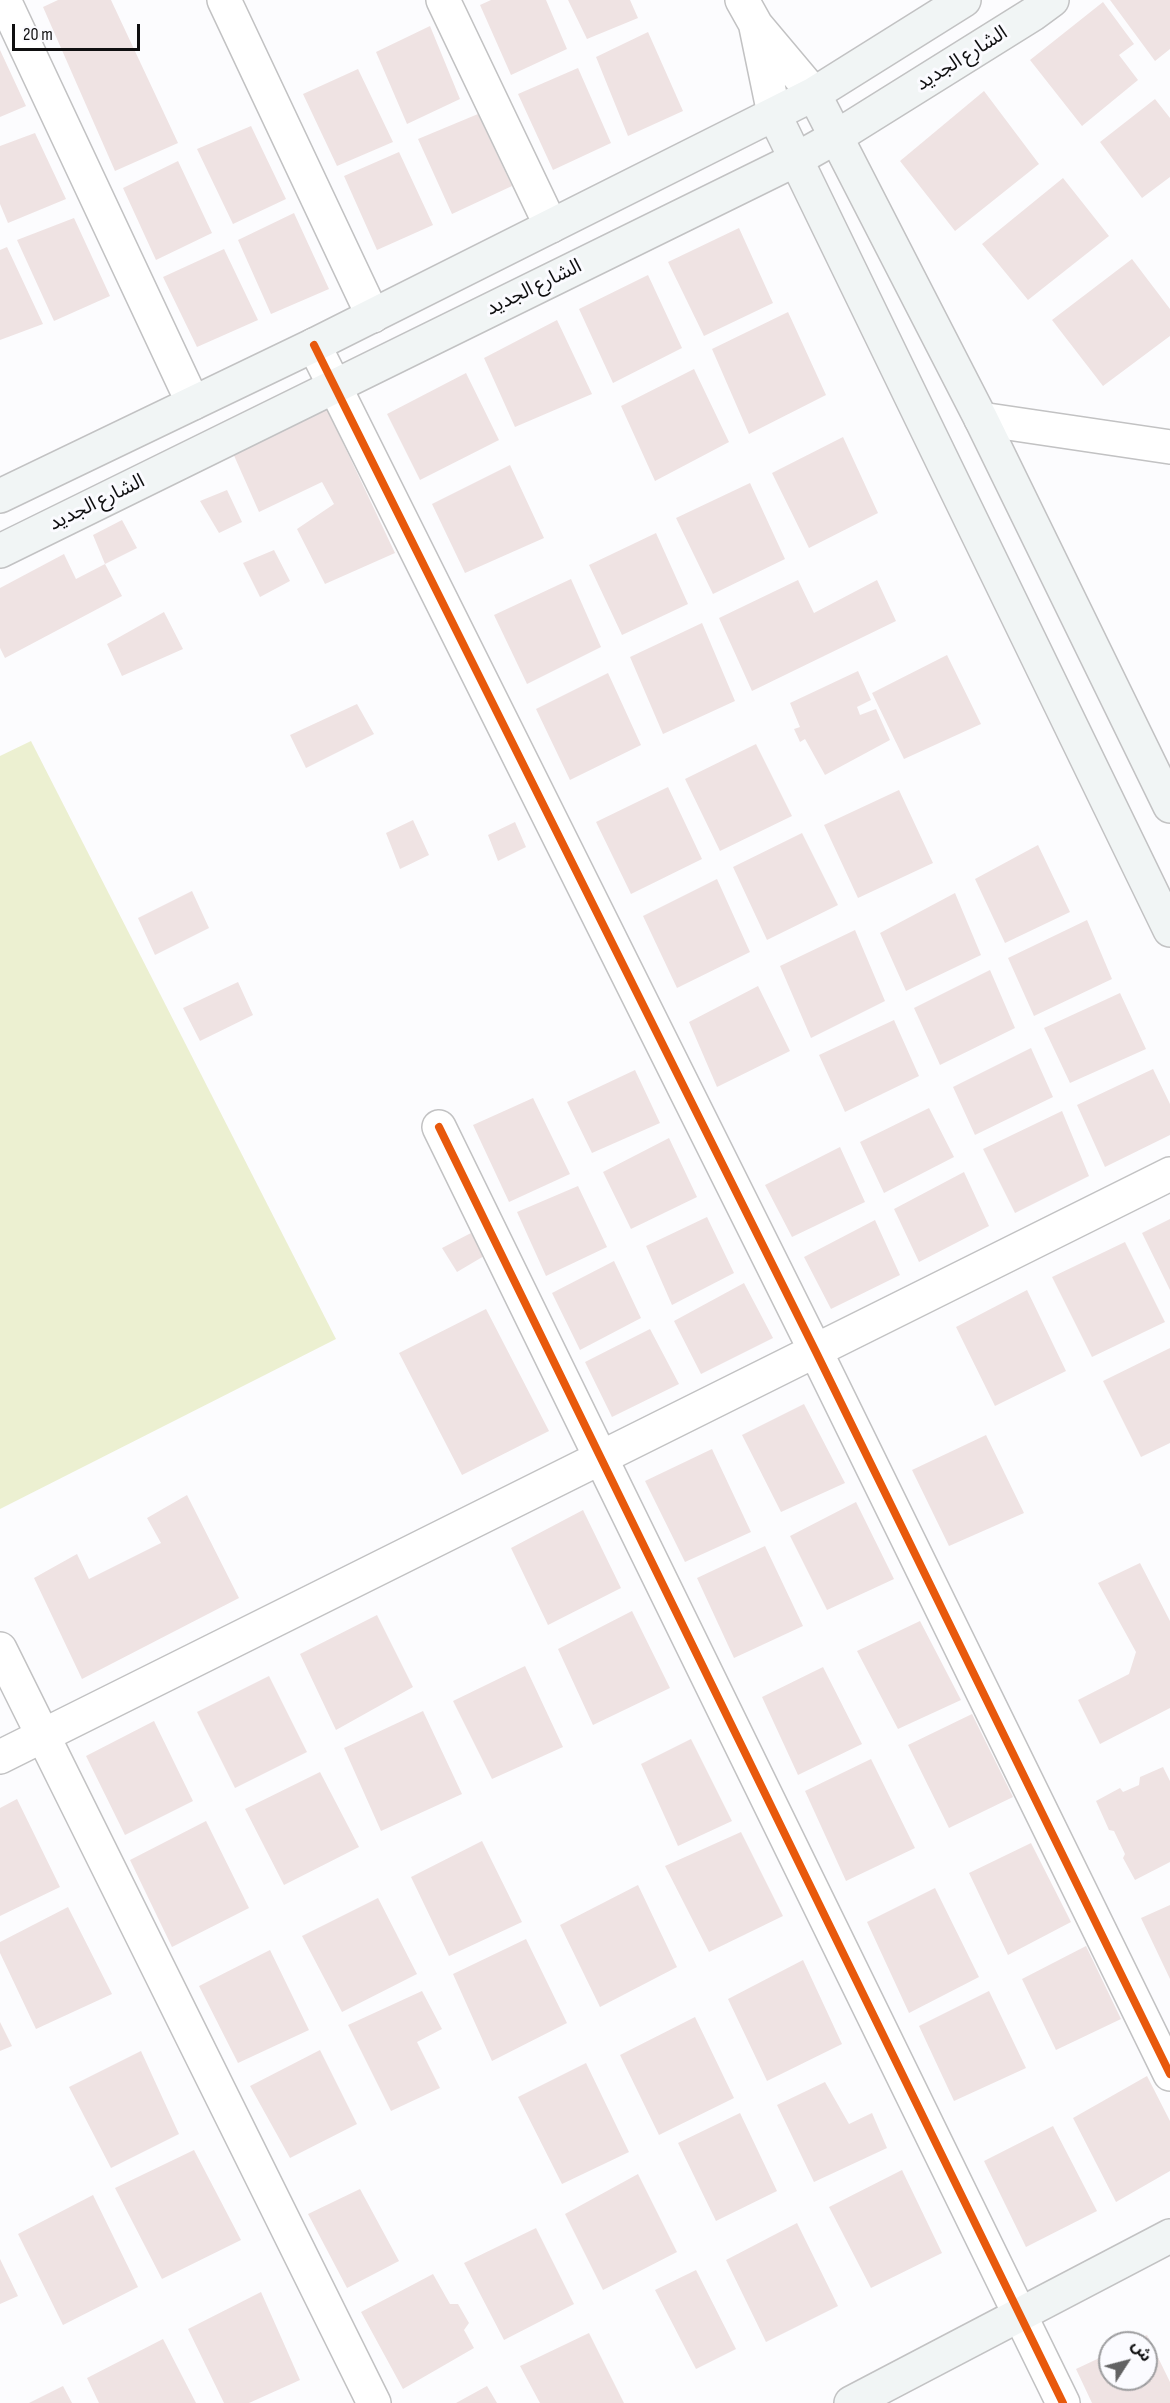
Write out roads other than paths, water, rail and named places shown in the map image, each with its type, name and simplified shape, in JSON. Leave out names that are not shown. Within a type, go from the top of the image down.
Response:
[{"type":"street","points":[[4,0],[193,403]]},
{"type":"street","points":[[224,0],[373,316]]},
{"type":"street","points":[[443,0],[551,226]]},
{"type":"street","points":[[0,496],[373,316],[814,94],[964,0]]},
{"type":"street","name":"الشارع الجديد","points":[[0,551],[797,159],[836,137],[1053,0]]},
{"type":"street","points":[[749,13],[814,94],[981,419],[1170,806]]},
{"type":"street","points":[[749,13],[774,114],[1170,930]]},
{"type":"street","points":[[314,345],[816,1352],[1170,2074]]},
{"type":"street","points":[[981,419],[1170,447]]},
{"type":"street","points":[[439,1127],[1063,2403]]},
{"type":"street","points":[[0,1757],[1170,1174]]},
{"type":"street","points":[[0,1649],[374,2403]]},
{"type":"street","points":[[851,2403],[1170,2236]]}]
